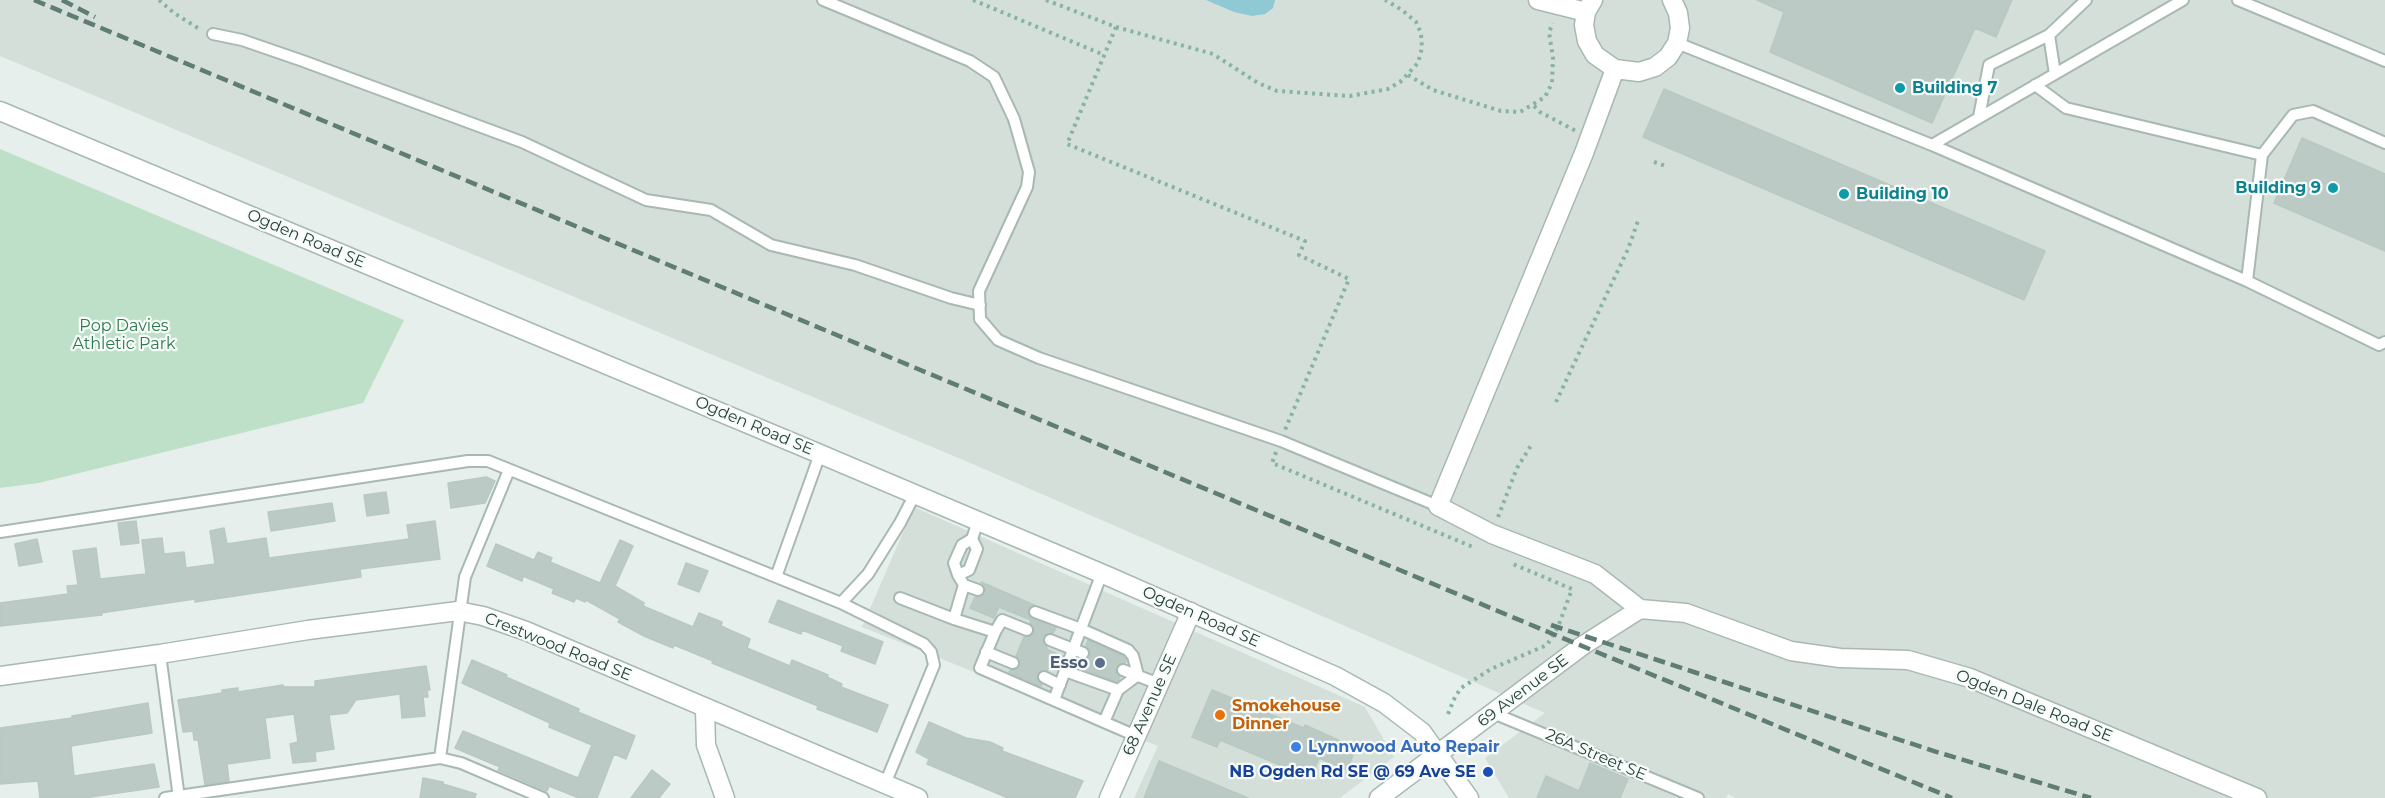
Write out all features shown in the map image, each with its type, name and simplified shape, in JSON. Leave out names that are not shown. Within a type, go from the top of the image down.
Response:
[{"type":"street","points":[[1538,0],[1589,6],[1584,25],[1587,41],[1595,56],[1616,69],[1639,72],[1655,67],[1668,57],[1677,43],[1680,28],[1678,13],[1672,0]]},
{"type":"street","points":[[1616,69],[1584,153],[1438,507],[1492,534],[1595,574],[1640,609]]},
{"type":"street","name":"Ogden Road SE","points":[[0,111],[915,494],[1191,612],[1357,687],[1403,716],[1422,732],[1469,798]]},
{"type":"street","name":"69 Avenue SE","points":[[1379,798],[1582,646],[1640,609]]},
{"type":"street","name":"Ogden Dale Road SE","points":[[1640,609],[1686,613],[1791,651],[1840,658],[1908,660],[1970,678],[2256,798]]},
{"type":"street","name":"Crestwood Road SE","points":[[0,676],[160,654],[308,630],[458,611],[483,616],[526,631],[918,798]]},
{"type":"street","name":"68 Avenue SE","points":[[1109,798],[1191,612]]},
{"type":"street","points":[[705,709],[706,745],[725,798]]},
{"type":"lane","points":[[823,0],[970,61],[993,76],[1014,119],[1029,172],[1027,187],[979,291],[981,319],[998,340],[1029,353],[1281,441],[1438,507]]},
{"type":"lane","points":[[1979,117],[1989,65],[2049,35],[2086,0]]},
{"type":"lane","points":[[1932,145],[2183,0]]},
{"type":"lane","points":[[2238,0],[2385,61]]},
{"type":"lane","points":[[213,34],[242,40],[303,61],[522,142],[646,200],[711,210],[771,245],[855,265],[951,298],[980,305]]},
{"type":"lane","points":[[2049,35],[2055,74]]},
{"type":"lane","points":[[1677,43],[1932,145],[2247,281],[2379,345],[2385,342]]},
{"type":"lane","points":[[2035,85],[2066,108],[2262,155]]},
{"type":"lane","points":[[2247,281],[2262,155],[2293,115],[2313,111],[2385,143]]},
{"type":"lane","points":[[776,577],[820,454]]},
{"type":"lane","points":[[0,532],[468,461],[488,461],[841,603],[924,644],[931,652],[934,665],[885,784]]},
{"type":"lane","points":[[440,758],[458,611],[465,577],[509,470]]},
{"type":"lane","points":[[841,603],[868,574],[915,494]]},
{"type":"lane","points":[[958,575],[969,570],[977,549],[972,539],[978,521]]},
{"type":"lane","points":[[972,539],[962,544],[954,563],[964,585],[978,590]]},
{"type":"lane","points":[[1054,700],[1065,671],[1078,651],[1081,629],[1101,573]]},
{"type":"lane","points":[[954,619],[964,585]]},
{"type":"lane","points":[[900,598],[994,632]]},
{"type":"lane","points":[[1035,612],[1081,629],[1128,651],[1133,656],[1138,675]]},
{"type":"lane","points":[[1027,630],[1002,620],[994,632],[980,668],[1136,736]]},
{"type":"lane","points":[[1050,640],[1078,651]]},
{"type":"lane","points":[[986,652],[1013,663]]},
{"type":"lane","points":[[160,654],[179,797]]},
{"type":"lane","points":[[1123,670],[1159,684]]},
{"type":"lane","points":[[1065,671],[1118,690]]},
{"type":"lane","points":[[1104,722],[1118,690],[1138,675]]},
{"type":"lane","points":[[1044,677],[1060,685]]},
{"type":"lane","name":"26A Street SE","points":[[1493,713],[1698,798]]},
{"type":"lane","points":[[165,798],[440,758],[461,764],[543,798]]},
{"type":"path","points":[[159,0],[197,29],[213,34]]},
{"type":"path","points":[[973,0],[1104,55]]},
{"type":"path","points":[[1046,0],[1116,27],[1213,54],[1258,83],[1277,91],[1350,96],[1388,89],[1408,75],[1418,63],[1422,48],[1421,33],[1416,22],[1385,0]]},
{"type":"path","points":[[1408,75],[1433,90],[1501,111],[1521,112],[1545,97],[1552,83],[1553,58],[1549,32],[1553,23]]},
{"type":"path","points":[[1116,27],[1066,144],[1305,241],[1299,255],[1349,279],[1285,431]]},
{"type":"path","points":[[1533,106],[1577,131]]},
{"type":"path","points":[[1654,162],[1666,166]]},
{"type":"path","points":[[1556,402],[1628,249],[1638,220]]},
{"type":"path","points":[[1498,517],[1517,468],[1532,444]]},
{"type":"path","points":[[1276,452],[1272,463],[1474,547]]},
{"type":"path","points":[[1448,714],[1461,688],[1491,669],[1547,645],[1558,627],[1572,589],[1507,561]]},
{"type":"shaded area","points":[[0,0],[2385,0],[2385,798],[1735,798],[1728,794],[1726,798],[1509,798],[1485,758],[1545,713],[968,462],[0,56]]},
{"type":"shaded area","points":[[914,507],[1365,707],[1394,757],[1340,798],[1134,798],[1158,746],[862,627]]},
{"type":"green space","name":"Pop Davies Athletic Park","points":[[0,149],[404,320],[363,403],[39,483],[0,488]]},
{"type":"water","points":[[1206,0],[1275,0],[1273,8],[1265,14],[1252,16],[1234,12]]},
{"type":"building","name":"Building 7","points":[[1757,0],[2012,0],[1996,37],[1975,28],[1932,123],[1770,52],[1784,12]]},
{"type":"building","name":"Building 10","points":[[1664,89],[2045,251],[2024,300],[1643,137]]},
{"type":"building","name":"Building 9","points":[[2302,138],[2385,174],[2385,251],[2274,203]]},
{"type":"building","points":[[486,477],[495,481],[485,503],[451,508],[448,483]]},
{"type":"building","points":[[386,492],[389,513],[367,516],[364,495]]},
{"type":"building","points":[[332,503],[335,521],[271,531],[268,512]]},
{"type":"building","points":[[136,521],[139,543],[121,545],[118,523]]},
{"type":"building","points":[[435,521],[440,559],[360,569],[361,577],[195,602],[195,599],[147,606],[101,613],[102,615],[0,626],[0,603],[68,594],[67,586],[78,585],[73,551],[96,548],[100,579],[146,574],[142,540],[162,538],[164,554],[184,552],[186,568],[215,564],[210,531],[224,528],[227,544],[266,538],[269,558],[409,539],[407,525]]},
{"type":"building","points":[[37,539],[42,562],[19,566],[15,544]]},
{"type":"building","points":[[620,540],[633,546],[615,586],[644,603],[643,606],[693,627],[699,613],[722,622],[721,626],[750,639],[747,648],[790,666],[792,660],[828,675],[827,677],[842,684],[841,687],[888,705],[877,732],[817,709],[818,706],[712,663],[713,661],[644,636],[618,622],[620,619],[586,600],[585,602],[576,598],[574,602],[552,593],[554,589],[523,576],[522,581],[487,566],[496,544],[534,560],[538,552],[552,558],[550,562],[600,583]]},
{"type":"building","points":[[686,563],[708,571],[699,592],[678,584]]},
{"type":"building","points":[[981,582],[1034,605],[1028,610],[1030,617],[1056,628],[1053,633],[1045,635],[1043,642],[1046,649],[1062,656],[1057,670],[1049,667],[1038,673],[1037,678],[1041,686],[1009,672],[1020,666],[1020,661],[1016,656],[1024,637],[1029,637],[1034,633],[1031,620],[999,607],[994,618],[970,608],[975,597],[980,597],[985,593]]},
{"type":"building","points":[[778,600],[883,642],[875,664],[841,651],[843,646],[802,630],[801,634],[769,622]]},
{"type":"building","points":[[1088,640],[1123,656],[1126,660],[1125,663],[1116,667],[1116,672],[1120,677],[1117,682],[1077,667],[1080,660],[1085,660],[1090,656],[1090,651],[1086,646]]},
{"type":"building","points":[[472,660],[579,709],[578,712],[635,736],[626,759],[614,754],[597,798],[579,798],[549,786],[547,791],[498,770],[500,767],[455,748],[463,731],[578,778],[592,745],[549,727],[550,723],[462,683]]},
{"type":"building","points":[[426,666],[430,690],[427,690],[428,697],[423,697],[425,716],[402,718],[400,694],[356,700],[347,713],[329,715],[334,749],[315,752],[316,761],[293,763],[290,744],[298,742],[294,714],[265,718],[270,758],[227,764],[229,781],[205,785],[198,740],[194,740],[193,731],[183,732],[178,700],[238,688],[238,692],[283,685],[284,687],[315,687],[315,681]]},
{"type":"building","points":[[1212,690],[1304,728],[1305,725],[1356,748],[1347,770],[1319,758],[1311,778],[1220,740],[1217,747],[1192,737]]},
{"type":"building","points":[[148,703],[152,733],[71,746],[74,776],[154,764],[159,787],[84,798],[40,798],[38,781],[0,784],[0,728],[72,718],[72,716]]},
{"type":"building","points":[[929,722],[966,738],[990,742],[1003,748],[1002,751],[1083,781],[1075,798],[1008,798],[927,764],[929,759],[916,752]]},
{"type":"building","points":[[1159,761],[1248,798],[1144,798]]},
{"type":"building","points":[[1590,763],[1628,779],[1620,798],[1537,798],[1546,776],[1579,791]]},
{"type":"building","points":[[652,770],[670,784],[659,798],[631,798]]},
{"type":"building","points":[[423,778],[443,782],[443,784],[476,794],[475,798],[420,798]]},
{"type":"railway","points":[[34,0],[1553,634],[1952,798]]},
{"type":"railway","points":[[62,0],[95,17]]},
{"type":"railway","points":[[1551,625],[1940,753],[2091,798]]},
{"type":"place","name":"Building 7","points":[[1900,88]]},
{"type":"place","name":"Building 9","points":[[2333,188]]},
{"type":"place","name":"Building 10","points":[[1844,194]]},
{"type":"place","name":"Esso","points":[[1100,663]]},
{"type":"place","name":"Smokehouse Dinner","points":[[1220,715]]},
{"type":"place","name":"Lynnwood Auto Repair","points":[[1296,747]]},
{"type":"place","name":"NB Ogden Rd SE @ 69 Ave SE","points":[[1488,772]]}]
